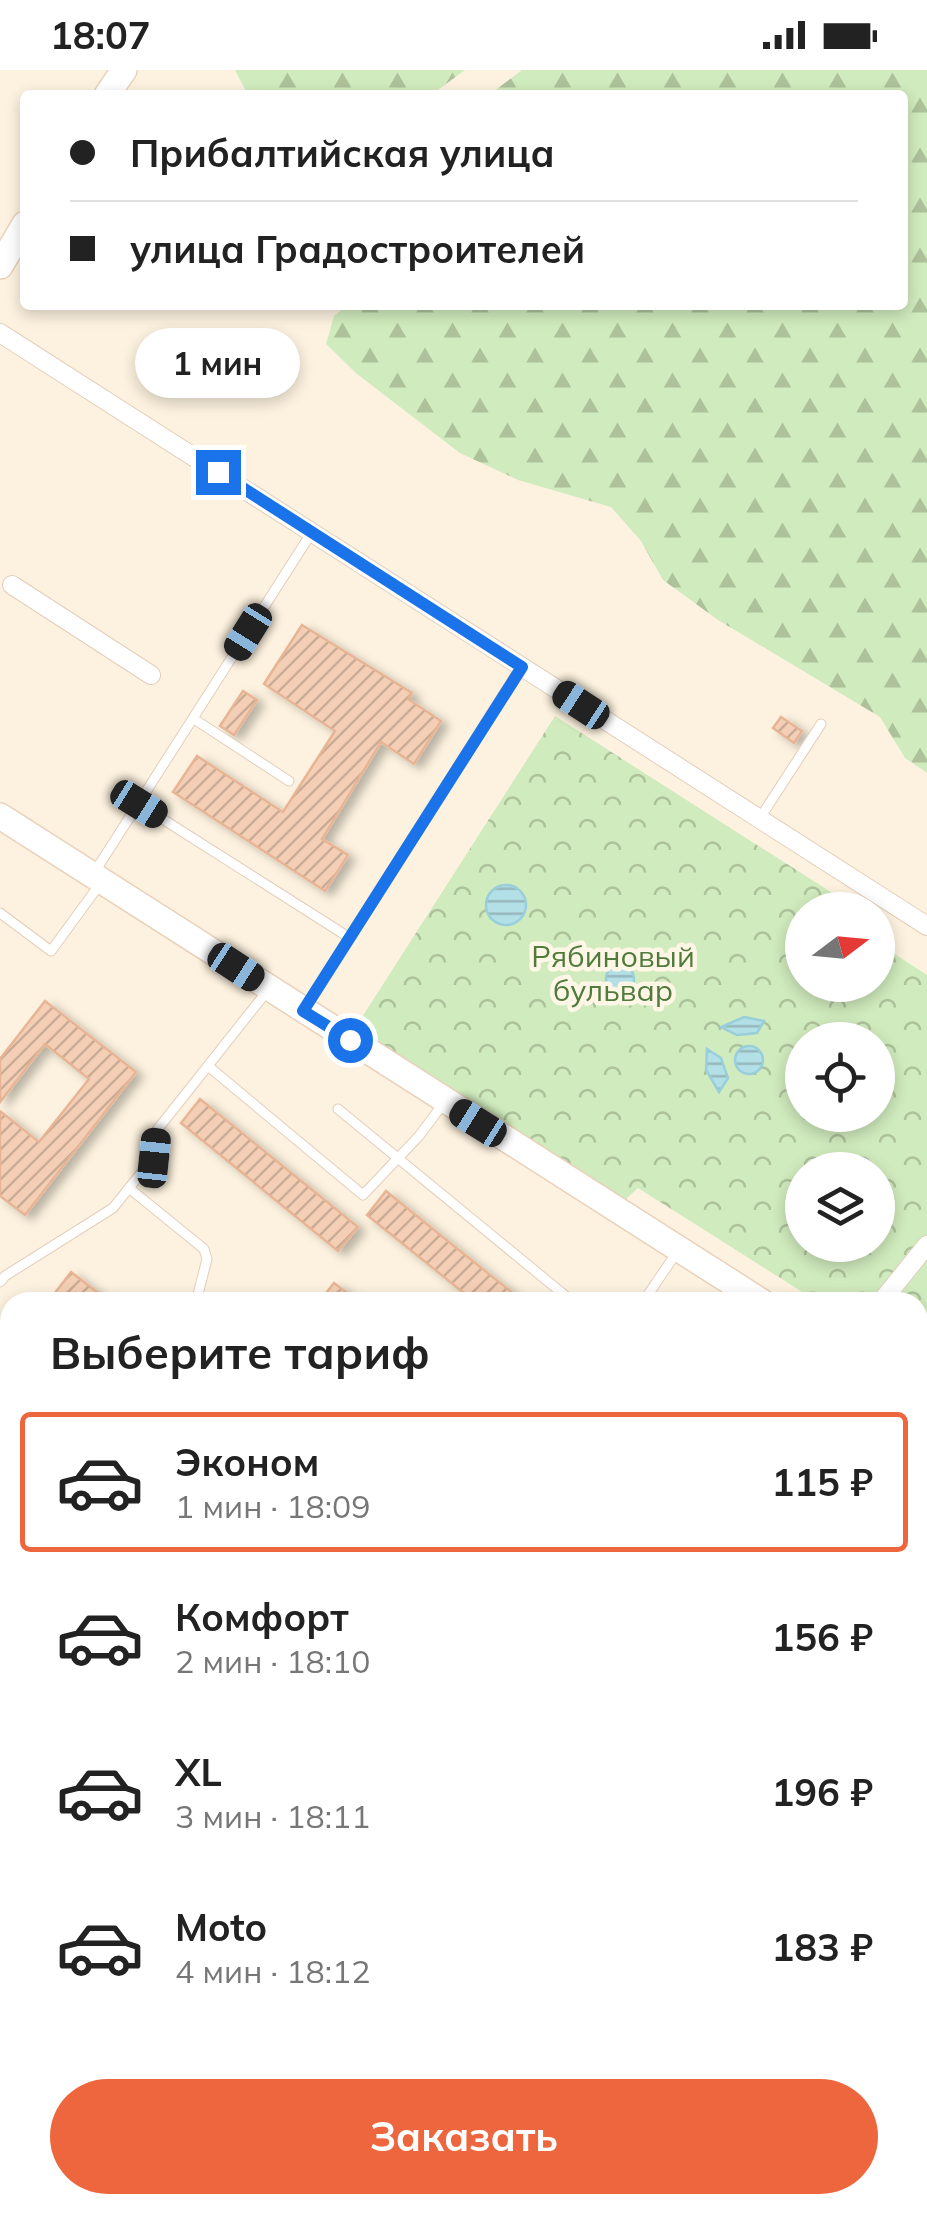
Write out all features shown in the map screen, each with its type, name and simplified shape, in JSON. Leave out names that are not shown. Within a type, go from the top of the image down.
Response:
[{"type":"street","points":[[0,236],[20,215]]},
{"type":"street","points":[[0,266],[20,232]]},
{"type":"street","points":[[0,333],[927,926]]},
{"type":"street","points":[[12,585],[151,675]]},
{"type":"street","points":[[0,816],[746,1292]]},
{"type":"street","points":[[889,1292],[927,1245]]},
{"type":"lane","points":[[0,913],[51,951],[98,879],[139,804],[312,532]]},
{"type":"lane","points":[[303,1011],[522,667]]},
{"type":"lane","points":[[194,719],[289,781]]},
{"type":"lane","points":[[760,818],[821,724]]},
{"type":"lane","points":[[139,804],[350,938]]},
{"type":"lane","points":[[0,1282],[113,1208],[154,1158],[157,1130],[269,989]]},
{"type":"lane","points":[[208,1066],[364,1194],[419,1136],[444,1102]]},
{"type":"lane","points":[[338,1110],[561,1292]]},
{"type":"lane","points":[[129,1188],[204,1248],[207,1259],[199,1292]]},
{"type":"lane","points":[[650,1292],[679,1250]]},
{"type":"green space","points":[[235,70],[465,70],[438,90],[245,90]]},
{"type":"green space","points":[[522,70],[927,70],[927,773],[905,758],[880,717],[718,620],[663,580],[641,541],[611,507],[518,480],[460,453],[357,374],[326,344],[334,316],[341,310],[908,310],[908,90],[496,90]]},
{"type":"green space","name":"Рябиновый бульвар","points":[[555,716],[831,892],[785,892],[785,1002],[895,1002],[895,954],[927,975],[927,1292],[802,1292],[638,1188],[625,1200],[355,1028]]},
{"type":"water","points":[[506,885],[520,891],[526,905],[520,919],[506,925],[492,919],[486,905],[492,891]]},
{"type":"water","points":[[620,965],[630,969],[634,979],[630,989],[620,993],[610,989],[606,979],[610,969]]},
{"type":"water","points":[[744,1017],[764,1021],[757,1033],[737,1035],[721,1027]]},
{"type":"water","points":[[749,1046],[759,1050],[763,1060],[759,1070],[749,1074],[739,1070],[735,1060],[739,1050]]},
{"type":"water","points":[[707,1049],[721,1058],[728,1078],[719,1092],[706,1070]]},
{"type":"building","points":[[302,625],[412,693],[408,699],[441,721],[414,764],[381,742],[322,839],[348,855],[325,891],[173,792],[197,756],[283,812],[335,731],[264,684]]},
{"type":"building","points":[[243,691],[257,700],[234,735],[220,726]]},
{"type":"building","points":[[781,717],[802,731],[794,743],[773,728]]},
{"type":"building","points":[[45,1001],[136,1072],[25,1215],[0,1196],[0,1111],[39,1142],[89,1079],[45,1044],[0,1102],[0,1059]]},
{"type":"building","points":[[200,1099],[358,1227],[338,1251],[181,1123]]},
{"type":"building","points":[[386,1191],[512,1292],[463,1292],[367,1215]]},
{"type":"building","points":[[71,1272],[97,1292],[56,1292]]},
{"type":"building","points":[[334,1283],[346,1292],[327,1292]]},
{"type":"route","points":[[218,472],[522,667],[303,1011],[350,1040]]}]
